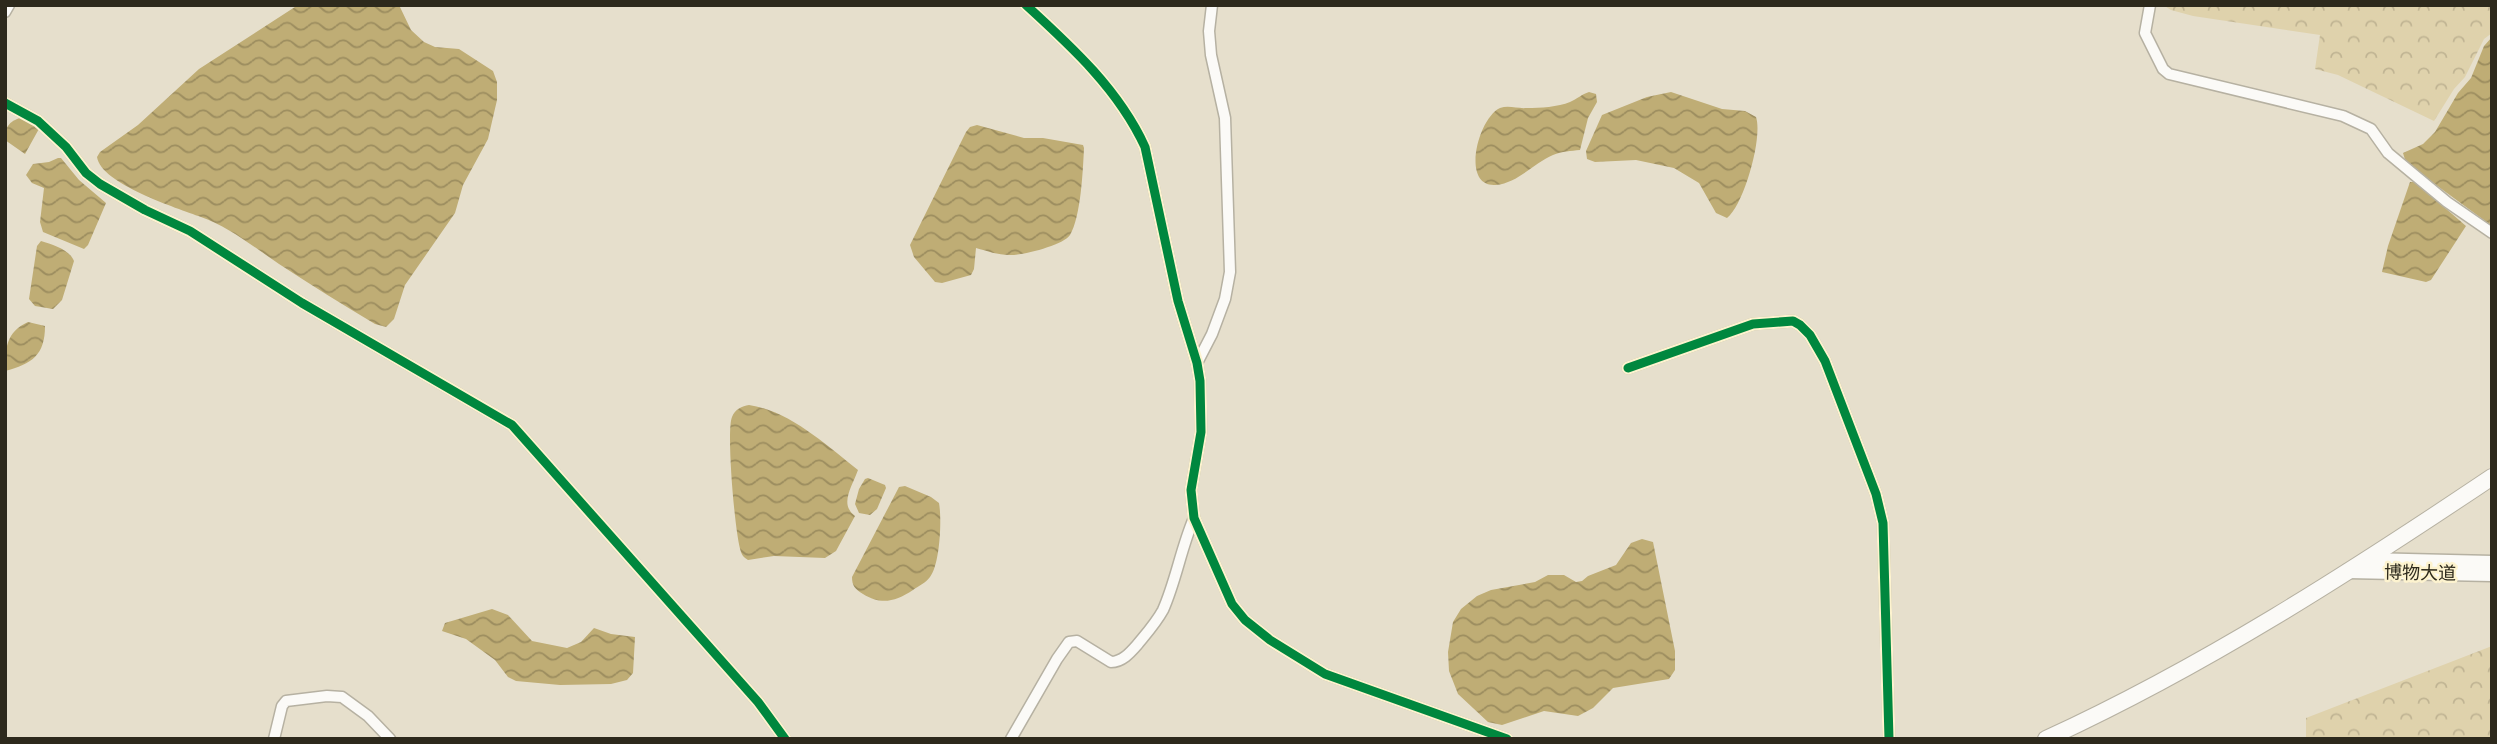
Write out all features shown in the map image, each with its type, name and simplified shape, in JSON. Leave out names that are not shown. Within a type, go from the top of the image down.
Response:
[{"type":"highway","points":[[2046,739],[2197,661],[2348,571],[2492,477]]},
{"type":"main road","name":"博物大道","points":[[2365,560],[2492,563]]},
{"type":"main road","name":"博物大道","points":[[2348,571],[2492,574]]},
{"type":"street","points":[[5,12],[9,5]]},
{"type":"street","points":[[1026,5],[1070,45],[1095,73],[1140,135],[1149,159],[1178,301],[1197,363],[1202,416],[1191,491],[1194,518],[1232,604],[1245,620],[1288,653],[1325,674],[1507,739]]},
{"type":"street","points":[[1197,363],[1212,334],[1225,299],[1230,260],[1225,118],[1210,47],[1212,5]]},
{"type":"street","points":[[2150,5],[2145,33],[2163,69],[2169,74],[2343,116],[2365,125],[2376,134],[2388,153],[2447,202],[2492,233]]},
{"type":"street","points":[[5,103],[38,121],[66,147],[86,173],[100,184],[145,210],[190,231],[302,303],[512,425],[758,702],[785,739]]},
{"type":"street","points":[[1628,368],[1760,322],[1793,321],[1810,335],[1825,361],[1876,494],[1881,516],[1884,537],[1889,739]]},
{"type":"street","points":[[1011,739],[1056,659],[1069,642],[1077,642],[1111,662],[1116,662],[1131,651],[1146,634],[1165,604],[1185,538],[1194,518]]},
{"type":"street","points":[[274,739],[282,706],[286,701],[332,695],[342,697],[359,708],[390,739]]},
{"type":"green space","points":[[2163,5],[2492,5],[2492,33],[2484,39],[2465,77],[2434,121],[2338,75],[2315,69],[2320,35],[2193,16]]},
{"type":"green space","points":[[2492,646],[2492,739],[2306,739],[2306,718]]},
{"type":"water","points":[[298,5],[399,5],[411,30],[424,42],[435,47],[459,49],[493,71],[497,82],[497,100],[488,139],[463,185],[455,213],[405,285],[394,319],[386,327],[375,324],[351,310],[221,226],[125,185],[102,167],[97,157],[138,125],[199,69]]},
{"type":"water","points":[[2492,37],[2492,226],[2406,163],[2403,153],[2423,144],[2435,132],[2458,93],[2471,78],[2484,46]]},
{"type":"water","points":[[1589,92],[1596,94],[1597,102],[1588,118],[1580,150],[1553,155],[1519,177],[1504,183],[1485,183],[1478,176],[1476,151],[1492,114],[1507,107],[1555,106]]},
{"type":"water","points":[[1671,92],[1722,109],[1745,111],[1756,117],[1757,139],[1750,170],[1740,200],[1727,218],[1716,213],[1699,183],[1674,168],[1636,160],[1595,162],[1587,159],[1586,151],[1602,115],[1647,97]]},
{"type":"water","points":[[24,117],[40,127],[25,154],[5,140],[9,124]]},
{"type":"water","points":[[977,125],[1024,138],[1043,138],[1083,145],[1077,217],[1070,235],[1060,242],[1015,255],[976,248],[971,275],[942,283],[935,282],[914,257],[910,245],[966,132]]},
{"type":"water","points":[[58,158],[106,203],[84,249],[43,232],[40,222],[44,188],[32,183],[26,175],[33,164]]},
{"type":"water","points":[[2410,182],[2415,182],[2466,226],[2431,280],[2426,282],[2382,272]]},
{"type":"water","points":[[41,241],[65,250],[74,261],[62,300],[53,309],[35,306],[29,299],[37,246]]},
{"type":"water","points":[[28,322],[45,326],[43,344],[30,361],[5,371],[8,342],[15,331]]},
{"type":"water","points":[[749,405],[779,414],[793,422],[821,440],[858,470],[847,501],[855,516],[836,551],[825,558],[774,556],[748,560],[742,554],[734,506],[730,426],[735,412]]},
{"type":"water","points":[[868,478],[885,485],[886,488],[877,509],[870,515],[859,513],[855,504],[859,489]]},
{"type":"water","points":[[905,486],[939,503],[940,530],[936,562],[928,579],[913,590],[888,601],[876,600],[856,589],[852,577],[899,487]]},
{"type":"water","points":[[1642,539],[1653,542],[1675,651],[1675,670],[1669,679],[1613,688],[1593,708],[1578,716],[1544,711],[1502,725],[1488,722],[1458,694],[1449,671],[1448,652],[1453,622],[1461,609],[1477,596],[1491,590],[1535,582],[1548,575],[1564,575],[1576,582],[1582,581],[1616,565],[1631,543]]},
{"type":"water","points":[[492,609],[508,615],[532,641],[567,648],[581,642],[594,628],[611,634],[635,637],[633,673],[627,680],[611,684],[560,685],[516,681],[508,677],[495,660],[466,639],[442,631],[445,623]]},
{"type":"cycle path","points":[[1026,5],[1093,70],[1122,107],[1145,147],[1178,301],[1200,381],[1201,432],[1191,490],[1194,518],[1232,604],[1245,620],[1270,640],[1325,674],[1507,739]]},
{"type":"cycle path","points":[[5,103],[38,121],[66,147],[86,173],[100,184],[145,210],[190,231],[302,303],[512,425],[758,702],[785,739]]},
{"type":"cycle path","points":[[1628,368],[1753,324],[1793,321],[1810,335],[1825,361],[1876,494],[1883,523],[1889,739]]}]
